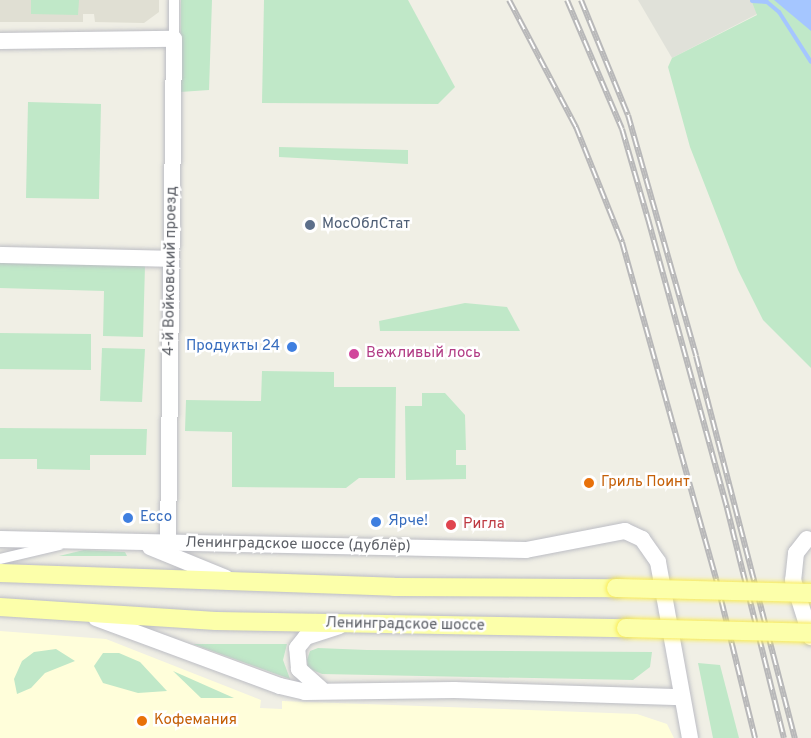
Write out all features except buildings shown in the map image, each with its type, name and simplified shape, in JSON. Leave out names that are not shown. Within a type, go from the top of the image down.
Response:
[{"type":"main road","points":[[0,573],[241,583],[811,593]]},
{"type":"main road","name":"Ленинградское шоссе","points":[[0,607],[343,625],[626,628],[811,635]]},
{"type":"street","name":"4-й Войковский проезд","points":[[168,542],[174,0]]},
{"type":"street","points":[[0,40],[174,39]]},
{"type":"street","points":[[0,255],[170,259]]},
{"type":"street","name":"Ленинградское шоссе (дублёр)","points":[[0,539],[526,550],[615,531],[633,534],[655,554],[690,738]]},
{"type":"street","points":[[807,539],[796,552],[793,580],[811,635]]},
{"type":"street","points":[[0,559],[79,540]]},
{"type":"street","points":[[127,541],[241,583]]},
{"type":"street","points":[[194,566],[188,555],[197,543]]},
{"type":"street","points":[[64,610],[118,624],[280,686],[305,692],[321,689],[682,697]]},
{"type":"street","points":[[321,689],[299,669],[297,648],[306,637],[343,625]]},
{"type":"shaded area","points":[[0,0],[159,0],[159,12],[144,23],[95,22],[94,14],[83,14],[83,22],[0,22]]},
{"type":"shaded area","points":[[31,0],[79,0],[78,15],[31,14]]},
{"type":"shaded area","points":[[181,0],[212,0],[209,90],[180,92]]},
{"type":"shaded area","points":[[264,0],[408,0],[455,87],[438,104],[262,103]]},
{"type":"shaded area","points":[[638,0],[751,0],[757,14],[672,58]]},
{"type":"shaded area","points":[[751,0],[811,0],[811,368],[763,320],[738,270],[690,147],[668,67],[672,58],[757,15]]},
{"type":"shaded area","points":[[28,102],[101,104],[99,199],[26,198]]},
{"type":"shaded area","points":[[279,147],[408,150],[408,164],[279,157]]},
{"type":"shaded area","points":[[0,262],[145,266],[143,337],[103,336],[104,291],[0,288]]},
{"type":"shaded area","points":[[465,303],[507,307],[520,331],[380,331],[379,321]]},
{"type":"shaded area","points":[[0,333],[91,334],[91,370],[0,369]]},
{"type":"shaded area","points":[[102,348],[145,349],[142,402],[100,401]]},
{"type":"shaded area","points":[[262,371],[334,372],[334,387],[396,387],[395,478],[359,478],[346,488],[232,487],[232,432],[185,431],[186,400],[261,401]]},
{"type":"shaded area","points":[[422,393],[445,393],[465,415],[466,450],[456,450],[456,465],[466,465],[466,479],[406,480],[405,406],[422,406]]},
{"type":"shaded area","points":[[0,428],[147,429],[146,455],[90,455],[90,470],[37,469],[37,459],[0,459]]},
{"type":"shaded area","points":[[84,550],[125,552],[127,556],[59,556]]},
{"type":"shaded area","points":[[0,631],[106,639],[261,700],[260,708],[282,709],[282,701],[637,714],[667,724],[674,738],[0,738]]},
{"type":"shaded area","points":[[193,644],[287,644],[283,660],[290,679]]},
{"type":"shaded area","points":[[318,648],[652,652],[650,667],[633,680],[322,674],[308,668],[307,660],[310,651]]},
{"type":"shaded area","points":[[56,649],[75,661],[45,673],[31,688],[17,694],[14,679],[22,661],[34,652]]},
{"type":"shaded area","points":[[103,653],[119,653],[140,662],[167,691],[138,693],[103,683],[94,666]]},
{"type":"shaded area","points":[[698,663],[720,665],[739,738],[713,738]]},
{"type":"shaded area","points":[[173,671],[234,698],[201,698]]},
{"type":"water","points":[[774,0],[811,0],[811,31]]},
{"type":"waterway","points":[[752,1],[767,2],[779,12],[811,62]]},
{"type":"railway","points":[[509,0],[576,127],[622,242],[716,579],[755,738]]},
{"type":"railway","points":[[567,0],[622,129],[727,508],[784,738]]},
{"type":"railway","points":[[581,0],[628,115],[696,356],[795,738]]},
{"type":"place","name":"МосОблСтат","points":[[310,225]]},
{"type":"place","name":"Продукты 24","points":[[292,347]]},
{"type":"place","name":"Вежливый лось","points":[[354,354]]},
{"type":"place","name":"Гриль Поинт","points":[[589,483]]},
{"type":"place","name":"Ecco","points":[[128,518]]},
{"type":"place","name":"Ярче!","points":[[376,522]]},
{"type":"place","name":"Ригла","points":[[451,525]]},
{"type":"place","name":"Кофемания","points":[[142,721]]}]
